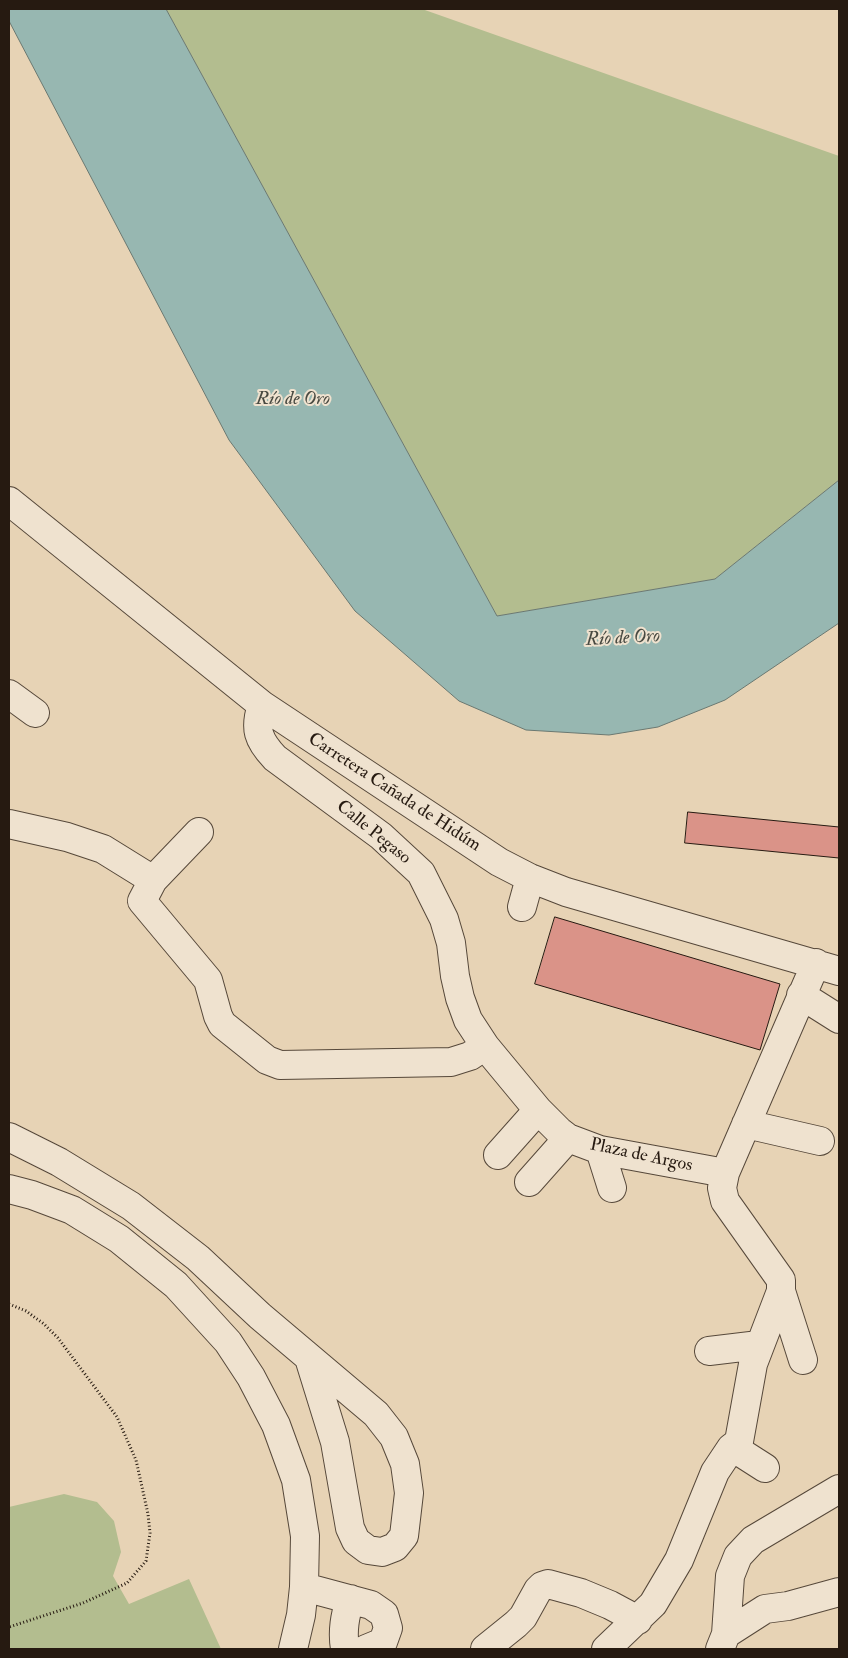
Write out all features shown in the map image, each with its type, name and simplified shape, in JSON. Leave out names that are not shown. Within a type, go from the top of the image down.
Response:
[{"type":"street","name":"Carretera Cañada de Hidúm","points":[[9,501],[262,705],[499,862],[530,878],[566,892],[828,967]]},
{"type":"street","points":[[9,694],[35,713]]},
{"type":"street","name":"Calle Pegaso","points":[[262,705],[258,719],[258,734],[264,747],[275,758],[381,836],[421,873],[444,919],[451,943],[460,998],[468,1020],[485,1046],[538,1110]]},
{"type":"street","points":[[9,824],[67,837],[102,849],[153,880]]},
{"type":"street","points":[[199,832],[153,880],[142,901],[208,980],[222,1024],[267,1060],[280,1065],[451,1062],[470,1056],[485,1046]]},
{"type":"street","points":[[522,907],[530,878]]},
{"type":"street","points":[[803,1360],[781,1291],[781,1280],[725,1202],[722,1188],[725,1173],[801,995],[828,967]]},
{"type":"street","points":[[801,995],[839,1019]]},
{"type":"street","points":[[498,1155],[538,1110]]},
{"type":"street","name":"Plaza de Argos","points":[[538,1110],[568,1138],[600,1150],[725,1173]]},
{"type":"street","points":[[746,1124],[820,1141]]},
{"type":"street","points":[[9,1138],[59,1162],[131,1206],[198,1258],[260,1316],[310,1358],[376,1414],[394,1437],[405,1464],[409,1493],[404,1536],[395,1547],[382,1552],[368,1550],[356,1541],[350,1528],[335,1442],[310,1358]]},
{"type":"street","points":[[529,1182],[568,1138]]},
{"type":"street","points":[[600,1150],[612,1188]]},
{"type":"street","points":[[9,1189],[32,1195],[72,1210],[119,1239],[176,1285],[228,1342],[251,1377],[276,1425],[296,1480],[305,1536],[304,1586],[301,1615],[293,1649]]},
{"type":"street","points":[[765,1468],[740,1452],[738,1447],[752,1364],[781,1291]]},
{"type":"street","points":[[228,1342],[260,1316]]},
{"type":"street","points":[[709,1351],[759,1345]]},
{"type":"street","points":[[606,1649],[653,1604],[679,1560],[715,1472],[731,1448],[739,1442]]},
{"type":"street","points":[[723,1641],[730,1576],[738,1556],[753,1540],[839,1489]]},
{"type":"street","points":[[485,1649],[519,1620],[538,1590],[548,1584],[581,1593],[610,1605],[638,1620]]},
{"type":"street","points":[[304,1586],[371,1605],[384,1614],[388,1628],[383,1642],[366,1649]]},
{"type":"street","points":[[723,1641],[766,1610],[839,1592]]},
{"type":"street","points":[[345,1649],[343,1636],[344,1617],[350,1599]]},
{"type":"path","points":[[9,1304],[26,1311],[44,1324],[58,1338],[117,1417],[136,1460],[148,1514],[150,1533],[146,1561],[127,1583],[83,1603],[9,1627]]},
{"type":"green space","points":[[166,9],[422,9],[839,156],[839,480],[715,579],[497,616]]},
{"type":"green space","points":[[64,1494],[97,1502],[114,1521],[121,1552],[113,1576],[129,1604],[189,1579],[221,1649],[9,1649],[9,1507]]},
{"type":"water","name":"Río de Oro","points":[[9,9],[166,9],[497,616],[715,579],[839,480],[839,623],[725,700],[658,727],[609,735],[526,730],[459,701],[355,611],[229,440],[9,21]]},
{"type":"building","points":[[688,812],[839,827],[839,858],[685,843]]},
{"type":"building","points":[[555,917],[780,984],[760,1050],[535,984]]}]
